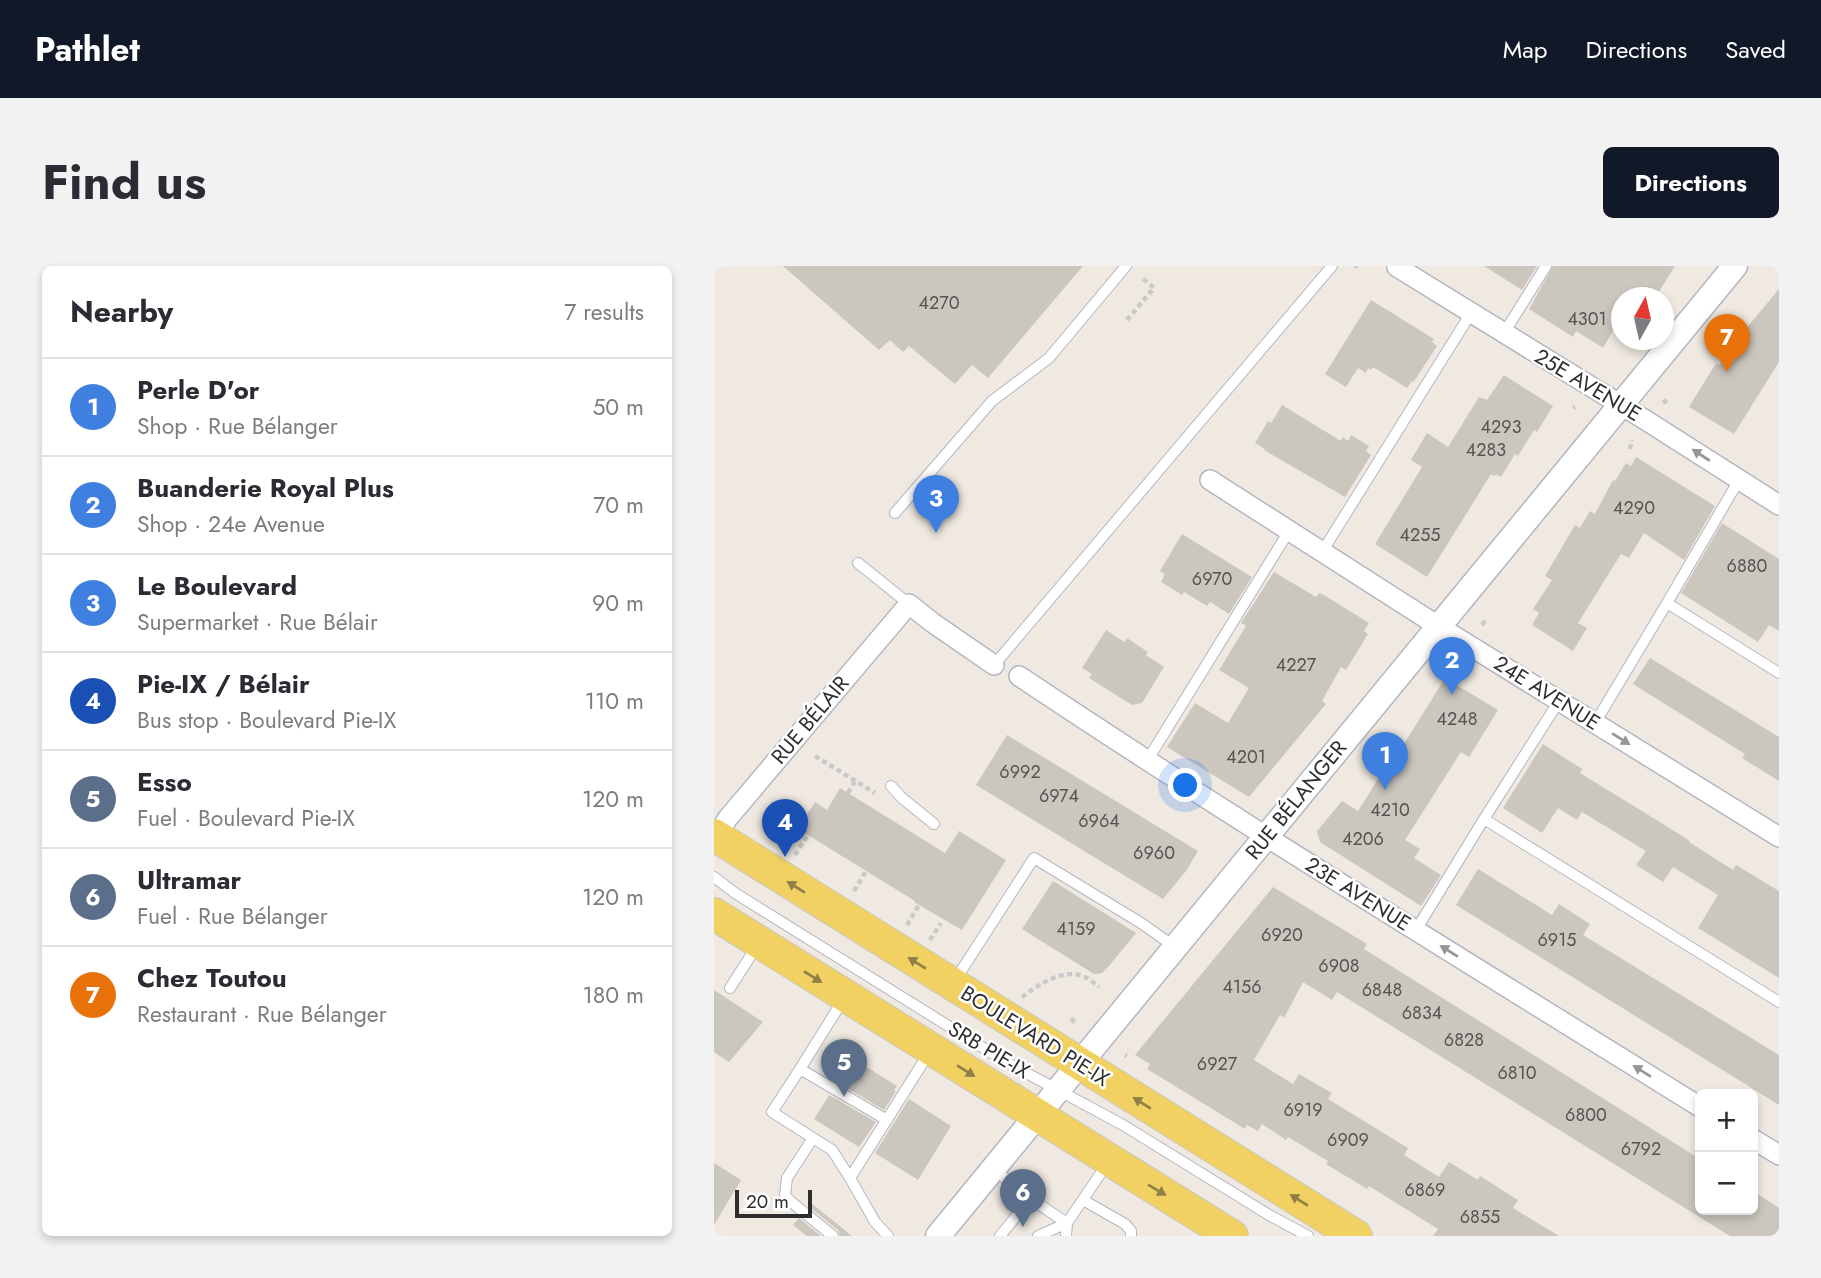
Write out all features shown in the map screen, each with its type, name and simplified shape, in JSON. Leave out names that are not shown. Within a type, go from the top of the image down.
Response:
[{"type":"main road","name":"BOULEVARD PIE-IX","points":[[714,837],[1356,1236]]},
{"type":"main road","points":[[714,914],[1233,1236]]},
{"type":"street","name":"RUE BÉLANGER","points":[[938,1236],[1735,266]]},
{"type":"street","name":"25E AVENUE","points":[[1397,267],[1739,480],[1777,499]]},
{"type":"street","name":"24E AVENUE","points":[[1210,480],[1438,626],[1779,837]]},
{"type":"street","points":[[909,604],[995,665]]},
{"type":"street","name":"RUE BÉLAIR","points":[[714,837],[727,818],[909,604]]},
{"type":"street","name":"23E AVENUE","points":[[1019,676],[1266,837],[1695,1104]]},
{"type":"street","points":[[1758,1142],[1779,1155]]},
{"type":"lane","points":[[895,513],[992,401],[1049,358],[1126,266]]},
{"type":"lane","points":[[995,665],[1332,266]]},
{"type":"lane","points":[[1504,333],[1546,266]]},
{"type":"lane","points":[[1322,552],[1471,313]]},
{"type":"lane","points":[[1594,723],[1739,480]]},
{"type":"lane","points":[[1146,761],[1289,531]]},
{"type":"lane","points":[[858,562],[909,604]]},
{"type":"lane","points":[[1667,603],[1779,673]]},
{"type":"lane","points":[[1416,930],[1559,701]]},
{"type":"lane","points":[[891,786],[934,824]]},
{"type":"lane","points":[[1484,819],[1779,1002]]},
{"type":"lane","points":[[952,985],[1034,858],[1141,923],[1175,947]]},
{"type":"lane","name":"SRB PIE-IX","points":[[714,877],[735,893],[994,1055],[1123,1125],[1308,1236]]},
{"type":"lane","points":[[730,988],[759,943]]},
{"type":"lane","points":[[845,997],[772,1112],[832,1150],[875,1222],[888,1236]]},
{"type":"lane","points":[[850,1178],[932,1050]]},
{"type":"lane","points":[[800,1069],[887,1120]]},
{"type":"lane","points":[[813,1138],[787,1178],[785,1195],[833,1236]]},
{"type":"lane","points":[[1066,1236],[1067,1223],[1109,1161]]},
{"type":"lane","points":[[993,1168],[1067,1223]]},
{"type":"lane","points":[[1000,1236],[1031,1198]]},
{"type":"lane","points":[[1083,1200],[1125,1224],[1131,1231],[1131,1236]]},
{"type":"lane","name":"SRB PIE-IX","points":[[1269,1215],[1293,1236]]},
{"type":"lane","points":[[1038,1236],[1067,1223]]},
{"type":"path","points":[[1126,320],[1154,288],[1141,277]]},
{"type":"path","points":[[1662,403],[1668,399]]},
{"type":"path","points":[[1630,449],[1632,439]]},
{"type":"path","points":[[1482,625],[1486,619]]},
{"type":"path","points":[[815,756],[880,796]]},
{"type":"path","points":[[848,793],[855,780]]},
{"type":"path","points":[[792,861],[808,835]]},
{"type":"path","points":[[850,897],[866,871]]},
{"type":"path","points":[[904,930],[919,905]]},
{"type":"path","points":[[928,945],[941,923]]},
{"type":"path","points":[[1018,1001],[1023,995],[1050,980],[1071,974],[1084,976],[1099,987]]},
{"type":"building","points":[[783,266],[1083,266],[988,378],[972,365],[955,384],[909,346],[903,352],[890,340],[879,350]]},
{"type":"building","points":[[1484,266],[1537,266],[1522,290]]},
{"type":"building","points":[[1553,266],[1675,266],[1662,287],[1611,287],[1611,334],[1603,348],[1576,331],[1573,337],[1529,309]]},
{"type":"building","points":[[1779,289],[1779,362],[1734,434],[1689,407],[1716,363],[1720,365],[1724,357],[1727,359],[1745,330]]},
{"type":"building","points":[[1371,300],[1434,339],[1432,342],[1437,346],[1407,388],[1373,367],[1371,370],[1368,368],[1366,373],[1358,368],[1346,387],[1325,374]]},
{"type":"building","points":[[1504,375],[1553,406],[1537,432],[1534,430],[1501,477],[1491,474],[1427,577],[1375,544],[1422,467],[1411,460],[1427,433],[1448,447],[1479,397],[1487,400]]},
{"type":"building","points":[[1282,405],[1341,441],[1343,437],[1348,441],[1351,435],[1369,446],[1366,451],[1371,455],[1345,497],[1255,443],[1268,421],[1271,423]]},
{"type":"building","points":[[1636,457],[1715,506],[1684,560],[1644,533],[1629,558],[1621,554],[1578,623],[1587,628],[1573,651],[1532,625],[1539,613],[1533,609],[1552,580],[1545,576],[1575,525],[1580,528],[1590,511],[1595,514],[1613,480],[1615,481],[1626,463],[1631,466]]},
{"type":"building","points":[[1722,523],[1779,559],[1779,631],[1769,625],[1758,642],[1681,593]]},
{"type":"building","points":[[1182,534],[1252,577],[1229,614],[1210,602],[1207,606],[1184,592],[1182,595],[1161,582],[1165,574],[1160,571]]},
{"type":"building","points":[[1274,572],[1316,597],[1319,593],[1324,595],[1369,623],[1364,631],[1368,634],[1346,670],[1341,667],[1322,701],[1326,704],[1249,797],[1167,747],[1195,703],[1228,723],[1249,688],[1219,670],[1246,626],[1241,623]]},
{"type":"building","points":[[1106,630],[1124,642],[1127,638],[1164,667],[1142,703],[1132,705],[1089,678],[1092,674],[1082,668]]},
{"type":"building","points":[[1650,658],[1779,737],[1779,781],[1742,758],[1745,754],[1633,684]]},
{"type":"building","points":[[1445,678],[1498,710],[1469,757],[1461,752],[1405,840],[1420,849],[1414,858],[1441,875],[1421,906],[1320,842],[1317,831],[1342,801],[1358,811],[1378,779],[1381,781]]},
{"type":"building","points":[[1007,735],[1198,851],[1163,899],[976,785]]},
{"type":"building","points":[[1543,744],[1582,769],[1580,773],[1733,870],[1736,865],[1779,891],[1779,978],[1698,928],[1718,895],[1673,867],[1663,882],[1636,865],[1646,851],[1582,812],[1577,820],[1558,808],[1542,833],[1503,808]]},
{"type":"building","points":[[840,788],[945,853],[959,831],[1006,860],[962,930],[798,829],[815,802],[827,810]]},
{"type":"building","points":[[1478,869],[1552,915],[1559,904],[1590,924],[1583,935],[1779,1055],[1779,1105],[1758,1092],[1758,1089],[1753,1089],[1456,905]]},
{"type":"building","points":[[1053,881],[1136,933],[1102,973],[1094,974],[1022,929]]},
{"type":"building","points":[[1273,887],[1367,944],[1364,949],[1695,1156],[1695,1214],[1337,992],[1332,1000],[1303,982],[1284,1018],[1280,1015],[1254,1060],[1293,1084],[1299,1074],[1332,1093],[1328,1099],[1408,1148],[1404,1155],[1439,1177],[1449,1162],[1478,1180],[1480,1176],[1518,1200],[1513,1208],[1559,1236],[1433,1236],[1438,1229],[1369,1186],[1367,1189],[1326,1164],[1328,1161],[1288,1137],[1286,1140],[1262,1124],[1258,1131],[1247,1125],[1245,1129],[1147,1069],[1150,1064],[1135,1055]]},
{"type":"building","points":[[714,990],[763,1022],[729,1062],[714,1052]]},
{"type":"building","points":[[852,1058],[897,1086],[884,1110],[837,1082]]},
{"type":"building","points":[[829,1095],[876,1122],[859,1147],[814,1119]]},
{"type":"building","points":[[909,1099],[951,1126],[918,1180],[875,1153]]},
{"type":"building","points":[[714,1163],[741,1180],[714,1225]]},
{"type":"building","points":[[1758,1194],[1779,1208],[1779,1236],[1730,1236],[1696,1215],[1758,1215]]},
{"type":"building","points":[[811,1203],[852,1236],[840,1236],[838,1230],[808,1206]]},
{"type":"building","points":[[799,1218],[821,1236],[807,1236],[793,1225]]},
{"type":"place","name":"Chez Toutou","points":[[1727,372]]},
{"type":"place","name":"Le Boulevard","points":[[936,533]]},
{"type":"place","name":"Buanderie Royal Plus","points":[[1452,695]]},
{"type":"place","name":"Perle D'or","points":[[1385,790]]},
{"type":"place","name":"Pie-IX / Bélair","points":[[785,857]]},
{"type":"place","name":"Esso","points":[[844,1097]]},
{"type":"place","name":"Ultramar","points":[[1023,1227]]}]
